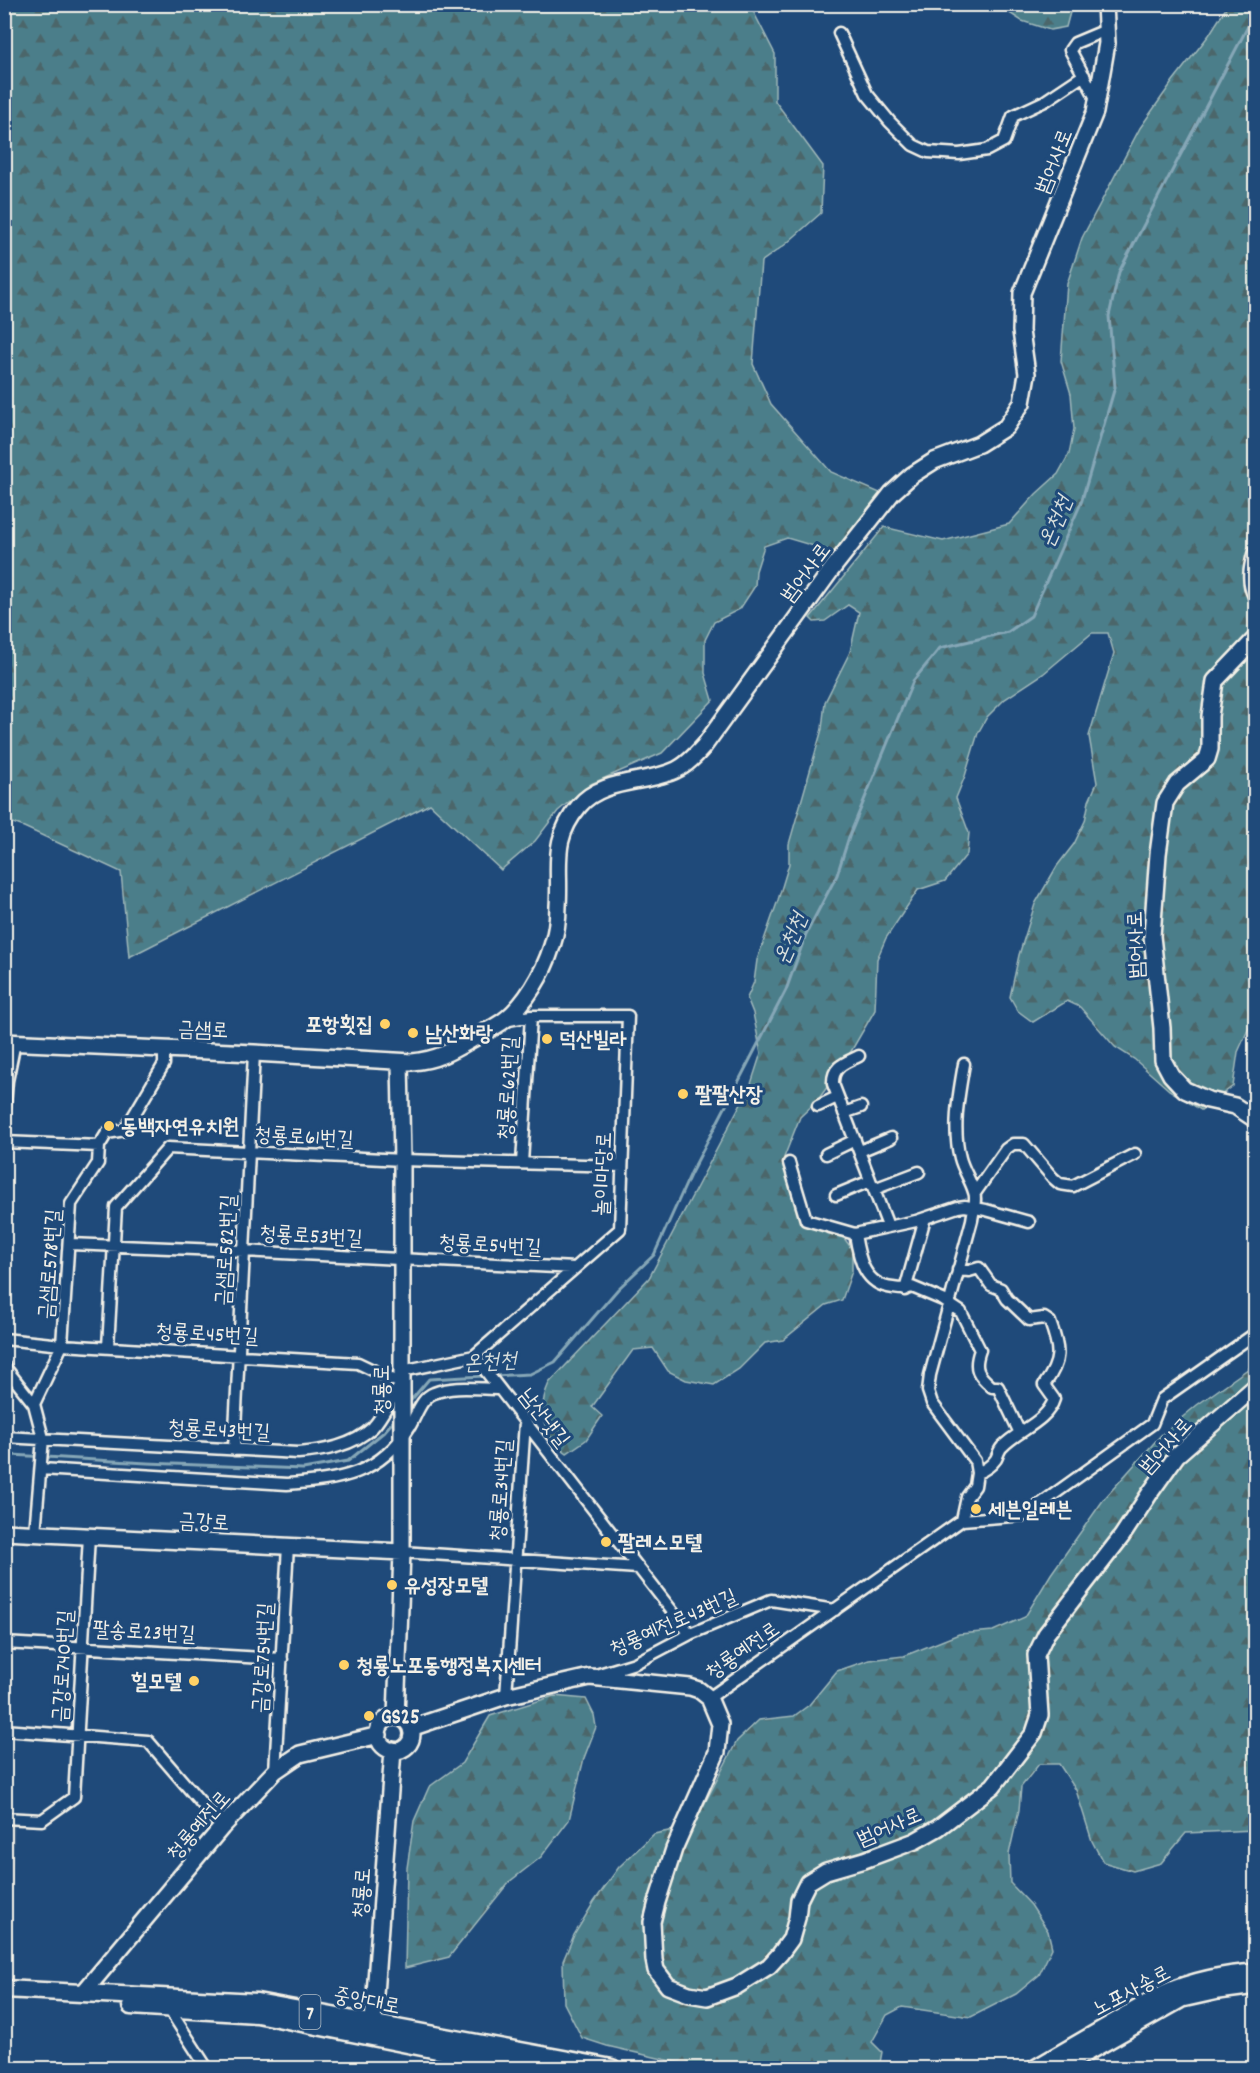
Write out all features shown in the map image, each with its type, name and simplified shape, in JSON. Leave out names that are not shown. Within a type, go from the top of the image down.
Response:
[{"type":"main road","name":"중앙대로","points":[[4,1989],[257,2002],[528,2068]]},
{"type":"main road","name":"중앙대로","points":[[4,1999],[257,2014],[612,2068]]},
{"type":"street","name":"범어사로","points":[[400,1062],[427,1061],[443,1056],[503,1021],[520,1004],[538,976],[553,945],[558,906],[558,852],[565,825],[581,803],[606,788],[676,770],[691,760],[704,746],[832,569],[892,493],[912,475],[934,461],[979,444],[1006,427],[1022,403],[1028,374],[1021,331],[1022,293],[1095,112],[1107,43],[1105,4]]},
{"type":"street","points":[[1097,100],[1071,50],[1075,42],[1106,30]]},
{"type":"street","points":[[839,33],[867,94],[913,145],[928,152],[959,154],[987,150],[1004,141],[1013,116],[1045,101],[1084,75]]},
{"type":"street","points":[[1256,553],[1251,571],[1256,595]]},
{"type":"street","name":"범어사로","points":[[1256,638],[1215,681],[1210,716],[1210,749],[1207,759],[1177,784],[1165,802],[1158,854],[1152,936],[1162,1028],[1163,1060],[1185,1090],[1208,1100],[1235,1106],[1256,1122]]},
{"type":"street","name":"놀이마당로","points":[[402,1378],[474,1356],[620,1229],[628,1016],[531,1016],[503,1021]]},
{"type":"street","name":"청룡로62번길","points":[[522,1163],[531,1016]]},
{"type":"street","points":[[4,1116],[10,1042]]},
{"type":"street","name":"금샘로","points":[[10,1042],[400,1062]]},
{"type":"street","points":[[4,1142],[99,1146],[107,1132],[125,1130],[164,1064],[164,1049]]},
{"type":"street","name":"금샘로582번길","points":[[234,1450],[254,1053]]},
{"type":"street","points":[[859,1056],[836,1069],[832,1075],[837,1097],[888,1226]]},
{"type":"street","name":"청룡로","points":[[396,1717],[402,1552],[400,1062]]},
{"type":"street","points":[[963,1064],[958,1096],[959,1157],[975,1194]]},
{"type":"street","points":[[818,1107],[837,1097]]},
{"type":"street","points":[[844,1113],[861,1107]]},
{"type":"street","points":[[826,1154],[891,1138]]},
{"type":"street","points":[[1135,1154],[1073,1186],[1060,1184],[1024,1144],[1013,1144],[1006,1149],[975,1194],[972,1220],[930,1376],[928,1391],[932,1402],[975,1461],[977,1473],[975,1486],[967,1497],[962,1520],[1025,1515],[1152,1424],[1162,1399],[1256,1333]]},
{"type":"street","name":"금샘로578번길","points":[[34,1404],[62,1345],[72,1204],[98,1162],[99,1146]]},
{"type":"street","name":"청룡로61번길","points":[[114,1246],[116,1207],[168,1148],[402,1160]]},
{"type":"street","name":"청룡로62번길","points":[[402,1160],[622,1166]]},
{"type":"street","points":[[789,1163],[806,1220],[855,1234],[924,1218],[958,1207],[974,1208],[1029,1221]]},
{"type":"street","points":[[836,1195],[919,1172]]},
{"type":"street","points":[[905,1290],[924,1218]]},
{"type":"street","points":[[855,1234],[863,1267],[873,1281],[881,1287],[905,1290],[912,1287],[961,1312],[980,1350],[977,1358],[979,1376],[992,1387],[998,1387],[1020,1433]]},
{"type":"street","name":"청룡로53번길","points":[[70,1244],[402,1259]]},
{"type":"street","points":[[108,1347],[114,1246]]},
{"type":"street","name":"청룡로54번길","points":[[402,1259],[575,1268]]},
{"type":"street","points":[[958,1270],[969,1271],[980,1268],[991,1285],[1001,1289],[1022,1316],[1029,1320],[1044,1318],[1050,1322],[1058,1362],[1044,1385],[1054,1399],[1052,1407],[1029,1428],[1001,1448],[996,1459],[988,1468],[977,1473]]},
{"type":"street","name":"청룡로45번길","points":[[4,1340],[358,1363],[402,1378]]},
{"type":"street","points":[[474,1356],[499,1389]]},
{"type":"street","points":[[4,1366],[34,1404],[42,1442],[35,1533]]},
{"type":"street","name":"청룡로43번길","points":[[4,1437],[42,1442],[298,1453],[320,1451],[339,1446],[372,1427],[402,1378]]},
{"type":"street","name":"범어사로","points":[[710,1698],[720,1724],[717,1752],[674,1850],[652,1922],[656,1970],[668,1986],[689,1994],[707,1997],[737,1986],[769,1966],[780,1954],[791,1939],[799,1900],[808,1882],[826,1871],[915,1841],[938,1828],[993,1786],[1034,1733],[1040,1715],[1036,1655],[1046,1634],[1122,1536],[1178,1455],[1256,1386]]},
{"type":"street","name":"남산냇길","points":[[41,1467],[287,1484],[324,1481],[357,1472],[384,1458],[396,1446],[423,1401],[434,1393],[456,1388],[499,1389],[690,1634]]},
{"type":"street","name":"청룡로34번길","points":[[506,1696],[525,1422]]},
{"type":"street","name":"청룡예전로","points":[[411,1728],[506,1696],[590,1677],[690,1687],[710,1698],[962,1520]]},
{"type":"street","name":"금강로","points":[[4,1532],[402,1552]]},
{"type":"street","name":"금강로740번길","points":[[4,1818],[42,1820],[74,1797],[89,1536]]},
{"type":"street","name":"금강로754번길","points":[[275,1771],[288,1546]]},
{"type":"street","name":"청룡로34번길","points":[[402,1552],[638,1568]]},
{"type":"street","name":"청룡예전로43번길","points":[[590,1677],[635,1663],[690,1634],[771,1600],[835,1610]]},
{"type":"street","name":"팔송로23번길","points":[[4,1643],[282,1659]]},
{"type":"street","points":[[396,1717],[406,1720],[411,1728],[412,1735],[408,1745],[398,1750],[383,1745],[379,1735],[381,1724],[385,1720],[396,1717]]},
{"type":"street","points":[[4,1730],[148,1741],[222,1827]]},
{"type":"street","name":"청룡예전로","points":[[83,1993],[222,1827],[275,1771],[300,1754],[379,1735]]},
{"type":"street","name":"청룡로","points":[[372,2031],[393,1750]]},
{"type":"street","name":"노포사송로","points":[[1035,2068],[1178,1987],[1223,1975],[1256,1972]]},
{"type":"street","name":"노포사송로","points":[[1060,2068],[1182,2000],[1218,1991],[1256,1986]]},
{"type":"street","points":[[169,2009],[207,2068]]},
{"type":"shaded area","points":[[4,1822],[15,1823],[9,1973],[4,1973]]},
{"type":"green space","points":[[4,5],[750,5],[775,54],[775,101],[823,166],[821,213],[786,244],[761,262],[753,364],[771,404],[831,472],[880,493],[834,552],[787,538],[764,546],[756,571],[755,586],[740,609],[714,622],[705,640],[705,673],[713,700],[662,753],[591,784],[558,811],[535,841],[501,870],[430,804],[129,957],[121,872],[5,820]]},
{"type":"green space","points":[[997,5],[1072,5],[1066,27],[1050,30],[1022,21]]},
{"type":"green space","points":[[1228,5],[1255,5],[1256,1012],[1238,1052],[1233,1086],[1201,1110],[1169,1090],[1134,1059],[1115,1047],[1080,1007],[1067,1001],[1033,1022],[1018,1011],[1010,997],[1019,955],[1035,904],[1057,866],[1074,844],[1085,821],[1089,801],[1097,783],[1089,736],[1114,653],[1108,633],[1092,633],[1043,674],[1005,699],[987,717],[978,733],[956,798],[969,833],[967,854],[945,881],[918,890],[886,938],[877,959],[875,1010],[842,1067],[817,1101],[800,1117],[783,1160],[801,1218],[826,1233],[844,1238],[852,1249],[852,1271],[842,1300],[826,1305],[783,1340],[765,1343],[739,1369],[714,1385],[686,1380],[668,1371],[653,1348],[633,1350],[592,1407],[602,1416],[586,1440],[567,1453],[552,1439],[544,1422],[543,1403],[549,1383],[649,1278],[751,1084],[761,1053],[753,1013],[747,998],[754,982],[757,960],[789,864],[789,844],[822,729],[825,702],[850,652],[859,612],[848,605],[825,621],[814,622],[810,618],[884,527],[943,541],[1009,524],[1058,474],[1069,454],[1074,429],[1071,394],[1061,361],[1067,284],[1082,238],[1140,128],[1209,35]]},
{"type":"green space","points":[[1255,1364],[1255,1830],[1186,1833],[1161,1863],[1133,1871],[1103,1862],[1092,1841],[1076,1790],[1059,1764],[1039,1764],[1021,1787],[1019,1810],[1009,1854],[1010,1883],[1031,1905],[1048,1931],[1052,1948],[1039,1975],[1016,1994],[971,2017],[902,2007],[887,2015],[872,2042],[882,2052],[879,2068],[701,2068],[582,2038],[564,2003],[563,1961],[574,1935],[619,1867],[654,1834],[693,1826],[737,1741],[759,1720],[794,1716],[809,1705],[837,1671],[869,1660],[904,1656],[959,1634],[993,1631],[1025,1617],[1051,1574],[1104,1499],[1161,1435],[1197,1405]]},
{"type":"green space","points":[[554,1696],[586,1699],[594,1715],[596,1727],[584,1758],[569,1820],[541,1857],[509,1882],[449,1957],[405,1968],[407,1868],[414,1821],[429,1787],[462,1763],[490,1716]]},
{"type":"waterway","name":"온천천","points":[[494,1376],[530,1374],[555,1362],[618,1289],[654,1255],[691,1173],[786,990],[806,934],[837,875],[849,837],[913,681],[940,648],[1008,632],[1031,616],[1081,503],[1115,387],[1109,316],[1119,272],[1256,11]]},
{"type":"waterway","name":"온천천","points":[[407,1405],[429,1379],[484,1376]]},
{"type":"waterway","name":"온천천","points":[[4,1457],[12,1455],[303,1469],[348,1461],[384,1432],[397,1417]]},
{"type":"place","name":"포항횟집","points":[[385,1024]]},
{"type":"place","name":"남산화랑","points":[[413,1033]]},
{"type":"place","name":"덕산빌라","points":[[547,1039]]},
{"type":"place","name":"팔팔산장","points":[[683,1094]]},
{"type":"place","name":"동백자연유치원","points":[[109,1126]]},
{"type":"place","name":"세븐일레븐","points":[[976,1509]]},
{"type":"place","name":"팔레스모텔","points":[[606,1542]]},
{"type":"place","name":"유성장모텔","points":[[392,1585]]},
{"type":"place","name":"청룡노포동행정복지센터","points":[[344,1665]]},
{"type":"place","name":"힐모텔","points":[[194,1681]]},
{"type":"place","name":"GS25","points":[[369,1716]]}]
